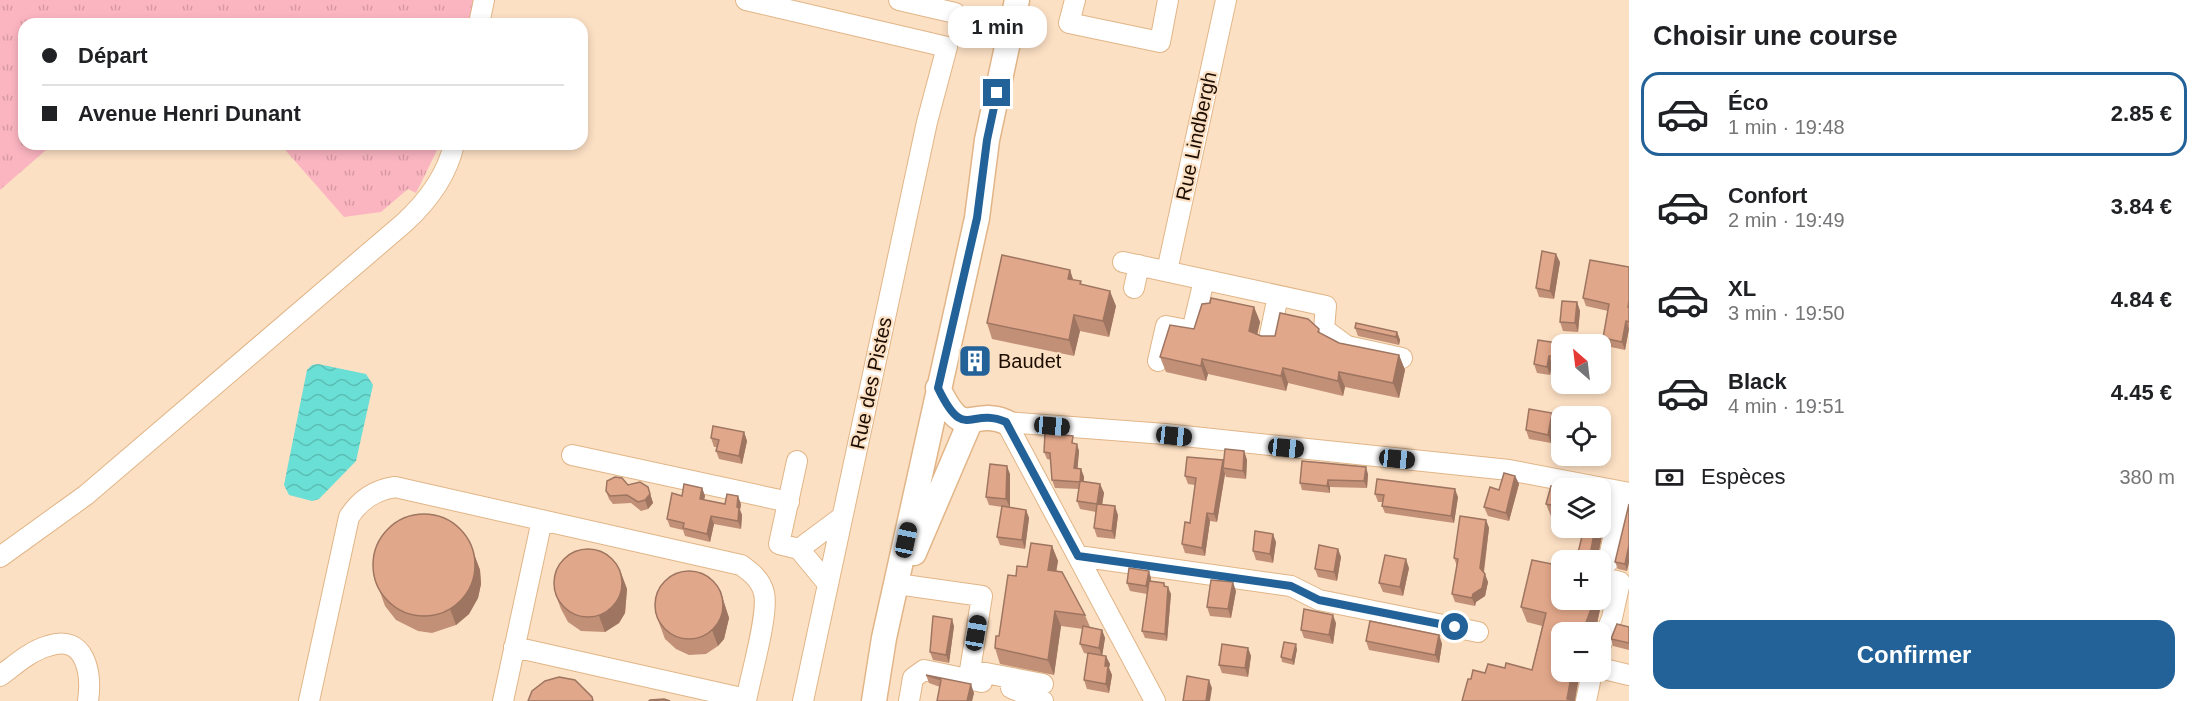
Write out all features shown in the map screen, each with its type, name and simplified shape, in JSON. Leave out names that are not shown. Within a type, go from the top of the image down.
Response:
[{"type":"main road","points":[[874,701],[938,388],[977,218],[987,140],[1017,0]]},
{"type":"main road","points":[[858,701],[963,217],[987,140]]},
{"type":"main road","points":[[938,388],[949,411],[970,422],[996,418],[1006,422]]},
{"type":"main road","points":[[897,584],[909,563],[970,422]]},
{"type":"street","points":[[480,18],[484,0]]},
{"type":"street","points":[[746,0],[947,47]]},
{"type":"street","points":[[898,0],[957,7]]},
{"type":"street","points":[[1075,0],[1069,23],[1160,42],[1168,0]]},
{"type":"street","name":"Rue Lindbergh","points":[[1167,271],[1226,0]]},
{"type":"street","name":"Rue des Pistes","points":[[803,701],[941,66],[957,7]]},
{"type":"street","points":[[0,557],[86,495],[420,208],[436,188],[451,159],[453,150]]},
{"type":"street","points":[[1134,288],[1131,264],[1326,306],[1324,329],[1347,346],[1402,358]]},
{"type":"street","points":[[1158,361],[1166,326],[1192,331],[1204,280]]},
{"type":"street","points":[[1269,339],[1278,296]]},
{"type":"street","points":[[1006,422],[1165,434],[1509,470],[1626,493],[1610,550]]},
{"type":"street","points":[[1006,422],[1155,701]]},
{"type":"street","points":[[572,455],[789,502]]},
{"type":"street","points":[[797,461],[780,544],[799,549],[828,584]]},
{"type":"street","points":[[309,701],[349,517],[357,505],[372,494],[395,487],[741,565],[752,573],[761,585],[765,603],[746,700],[514,647]]},
{"type":"street","points":[[799,549],[842,517]]},
{"type":"street","points":[[503,701],[542,520]]},
{"type":"street","points":[[1078,556],[1291,586],[1319,600],[1478,632]]},
{"type":"street","points":[[1611,575],[1620,582],[1620,620],[1611,632]]},
{"type":"street","points":[[897,584],[982,596],[970,670],[1043,693]]},
{"type":"street","points":[[0,676],[27,656],[49,645],[64,644],[76,649],[84,658],[90,676],[88,701]]},
{"type":"street","points":[[909,701],[913,678],[924,670],[1043,693]]},
{"type":"street","points":[[1611,671],[1629,675]]},
{"type":"street","points":[[1586,701],[1590,682]]},
{"type":"green space","points":[[0,0],[475,0],[471,18],[18,18],[18,150],[46,150],[0,190]]},
{"type":"green space","points":[[285,150],[437,150],[416,193],[408,189],[381,212],[344,217]]},
{"type":"water","points":[[318,364],[366,374],[373,385],[356,461],[319,499],[312,501],[289,495],[284,485],[307,370],[312,365]]},
{"type":"building","points":[[1542,251],[1556,254],[1550,291],[1536,288]]},
{"type":"building","points":[[1002,255],[1070,270],[1068,279],[1110,291],[1103,321],[1074,315],[1069,340],[987,323]]},
{"type":"building","points":[[1590,260],[1629,267],[1629,322],[1626,321],[1622,342],[1611,340],[1611,334],[1604,334],[1609,304],[1583,298]]},
{"type":"building","points":[[1211,298],[1254,307],[1249,331],[1261,336],[1275,336],[1280,313],[1308,319],[1319,329],[1318,332],[1339,343],[1399,355],[1393,383],[1339,372],[1338,381],[1283,368],[1281,376],[1202,359],[1201,366],[1160,357],[1170,325],[1194,329],[1202,304],[1210,303]]},
{"type":"building","points":[[1562,301],[1577,302],[1575,323],[1560,322]]},
{"type":"building","points":[[1356,323],[1397,332],[1396,337],[1355,328]]},
{"type":"building","points":[[1538,340],[1551,342],[1551,356],[1549,356],[1547,367],[1534,364]]},
{"type":"building","points":[[1529,409],[1551,413],[1548,435],[1526,430]]},
{"type":"building","points":[[713,426],[744,432],[739,456],[716,451],[719,440],[711,438]]},
{"type":"building","points":[[1045,433],[1073,436],[1072,443],[1077,444],[1074,468],[1081,469],[1080,482],[1052,480],[1050,453],[1044,452]]},
{"type":"building","points":[[1225,449],[1244,451],[1243,471],[1223,468]]},
{"type":"building","points":[[1187,457],[1223,460],[1214,514],[1207,513],[1202,548],[1182,544],[1185,522],[1190,523],[1196,478],[1185,476]]},
{"type":"building","points":[[1302,461],[1366,467],[1364,481],[1328,480],[1327,486],[1300,483]]},
{"type":"building","points":[[990,464],[1007,466],[1006,499],[986,497]]},
{"type":"building","points":[[1504,473],[1515,476],[1506,513],[1484,507],[1490,487],[1499,490]]},
{"type":"building","points":[[615,477],[622,478],[628,485],[640,482],[648,487],[650,494],[645,500],[638,502],[627,495],[610,496],[606,491],[607,481]]},
{"type":"building","points":[[1377,479],[1455,489],[1451,516],[1382,506],[1384,495],[1375,494]]},
{"type":"building","points":[[1080,481],[1100,484],[1097,504],[1077,501]]},
{"type":"building","points":[[684,484],[702,488],[700,499],[725,504],[727,494],[738,496],[738,521],[711,516],[707,534],[683,528],[684,523],[667,519],[672,493],[682,496]]},
{"type":"building","points":[[1551,486],[1551,505],[1546,504]]},
{"type":"building","points":[[1097,504],[1115,506],[1112,531],[1094,528]]},
{"type":"building","points":[[1629,504],[1629,545],[1625,564],[1615,562]]},
{"type":"building","points":[[1002,506],[1026,510],[1022,540],[997,537]]},
{"type":"building","points":[[424,514],[443,518],[460,529],[471,546],[475,565],[471,584],[460,601],[443,612],[424,616],[405,612],[388,601],[377,584],[373,565],[377,546],[388,529],[405,518]]},
{"type":"building","points":[[1460,516],[1486,520],[1480,568],[1485,574],[1482,588],[1473,594],[1472,598],[1452,594],[1458,559],[1454,558]]},
{"type":"building","points":[[1255,531],[1273,534],[1270,554],[1253,551]]},
{"type":"building","points":[[1582,538],[1593,538],[1591,550],[1579,550]]},
{"type":"building","points":[[1031,543],[1052,546],[1048,570],[1062,572],[1085,615],[1055,611],[1048,660],[995,648],[996,636],[999,636],[1008,575],[1016,576],[1017,566],[1027,567]]},
{"type":"building","points":[[1319,545],[1338,549],[1334,572],[1315,569]]},
{"type":"building","points":[[588,549],[601,552],[612,559],[619,570],[622,583],[619,596],[612,607],[601,614],[588,617],[575,614],[564,607],[557,596],[554,583],[557,570],[564,559],[575,552]]},
{"type":"building","points":[[1385,555],[1406,559],[1400,587],[1379,583]]},
{"type":"building","points":[[1532,560],[1551,564],[1551,610],[1591,610],[1586,622],[1551,622],[1551,682],[1570,682],[1567,699],[1573,701],[1462,701],[1473,670],[1485,673],[1488,664],[1505,668],[1506,663],[1532,670],[1546,613],[1521,607]]},
{"type":"building","points":[[1129,568],[1149,571],[1146,586],[1127,583]]},
{"type":"building","points":[[689,571],[702,574],[713,581],[720,592],[723,605],[720,618],[713,629],[702,636],[689,639],[676,636],[665,629],[658,618],[655,605],[658,592],[665,581],[676,574]]},
{"type":"building","points":[[1211,580],[1233,582],[1228,609],[1207,607]]},
{"type":"building","points":[[1149,581],[1164,583],[1164,586],[1168,587],[1165,634],[1142,631]]},
{"type":"building","points":[[1304,609],[1333,615],[1329,635],[1301,630]]},
{"type":"building","points":[[933,616],[952,619],[946,655],[930,652]]},
{"type":"building","points":[[1370,621],[1439,635],[1435,655],[1366,641]]},
{"type":"building","points":[[1617,624],[1629,627],[1629,643],[1611,639]]},
{"type":"building","points":[[1083,626],[1102,630],[1099,648],[1080,644]]},
{"type":"building","points":[[1284,642],[1296,644],[1292,660],[1281,657]]},
{"type":"building","points":[[1222,644],[1248,648],[1245,668],[1219,665]]},
{"type":"building","points":[[1088,653],[1106,656],[1105,666],[1108,666],[1106,684],[1084,680]]},
{"type":"building","points":[[926,675],[971,684],[967,701],[937,701],[941,680]]},
{"type":"building","points":[[1187,676],[1209,680],[1206,701],[1183,701]]},
{"type":"building","points":[[559,677],[575,680],[592,697],[593,701],[528,701],[532,691],[545,681]]},
{"type":"building","points":[[650,700],[670,701],[649,701]]},
{"type":"place","name":"Baudet","points":[[975,361]]},
{"type":"route","points":[[997,93],[987,140],[977,218],[938,388],[949,411],[970,422],[984,418],[996,418],[1006,422],[1078,556],[1291,586],[1319,600],[1455,627]]}]
